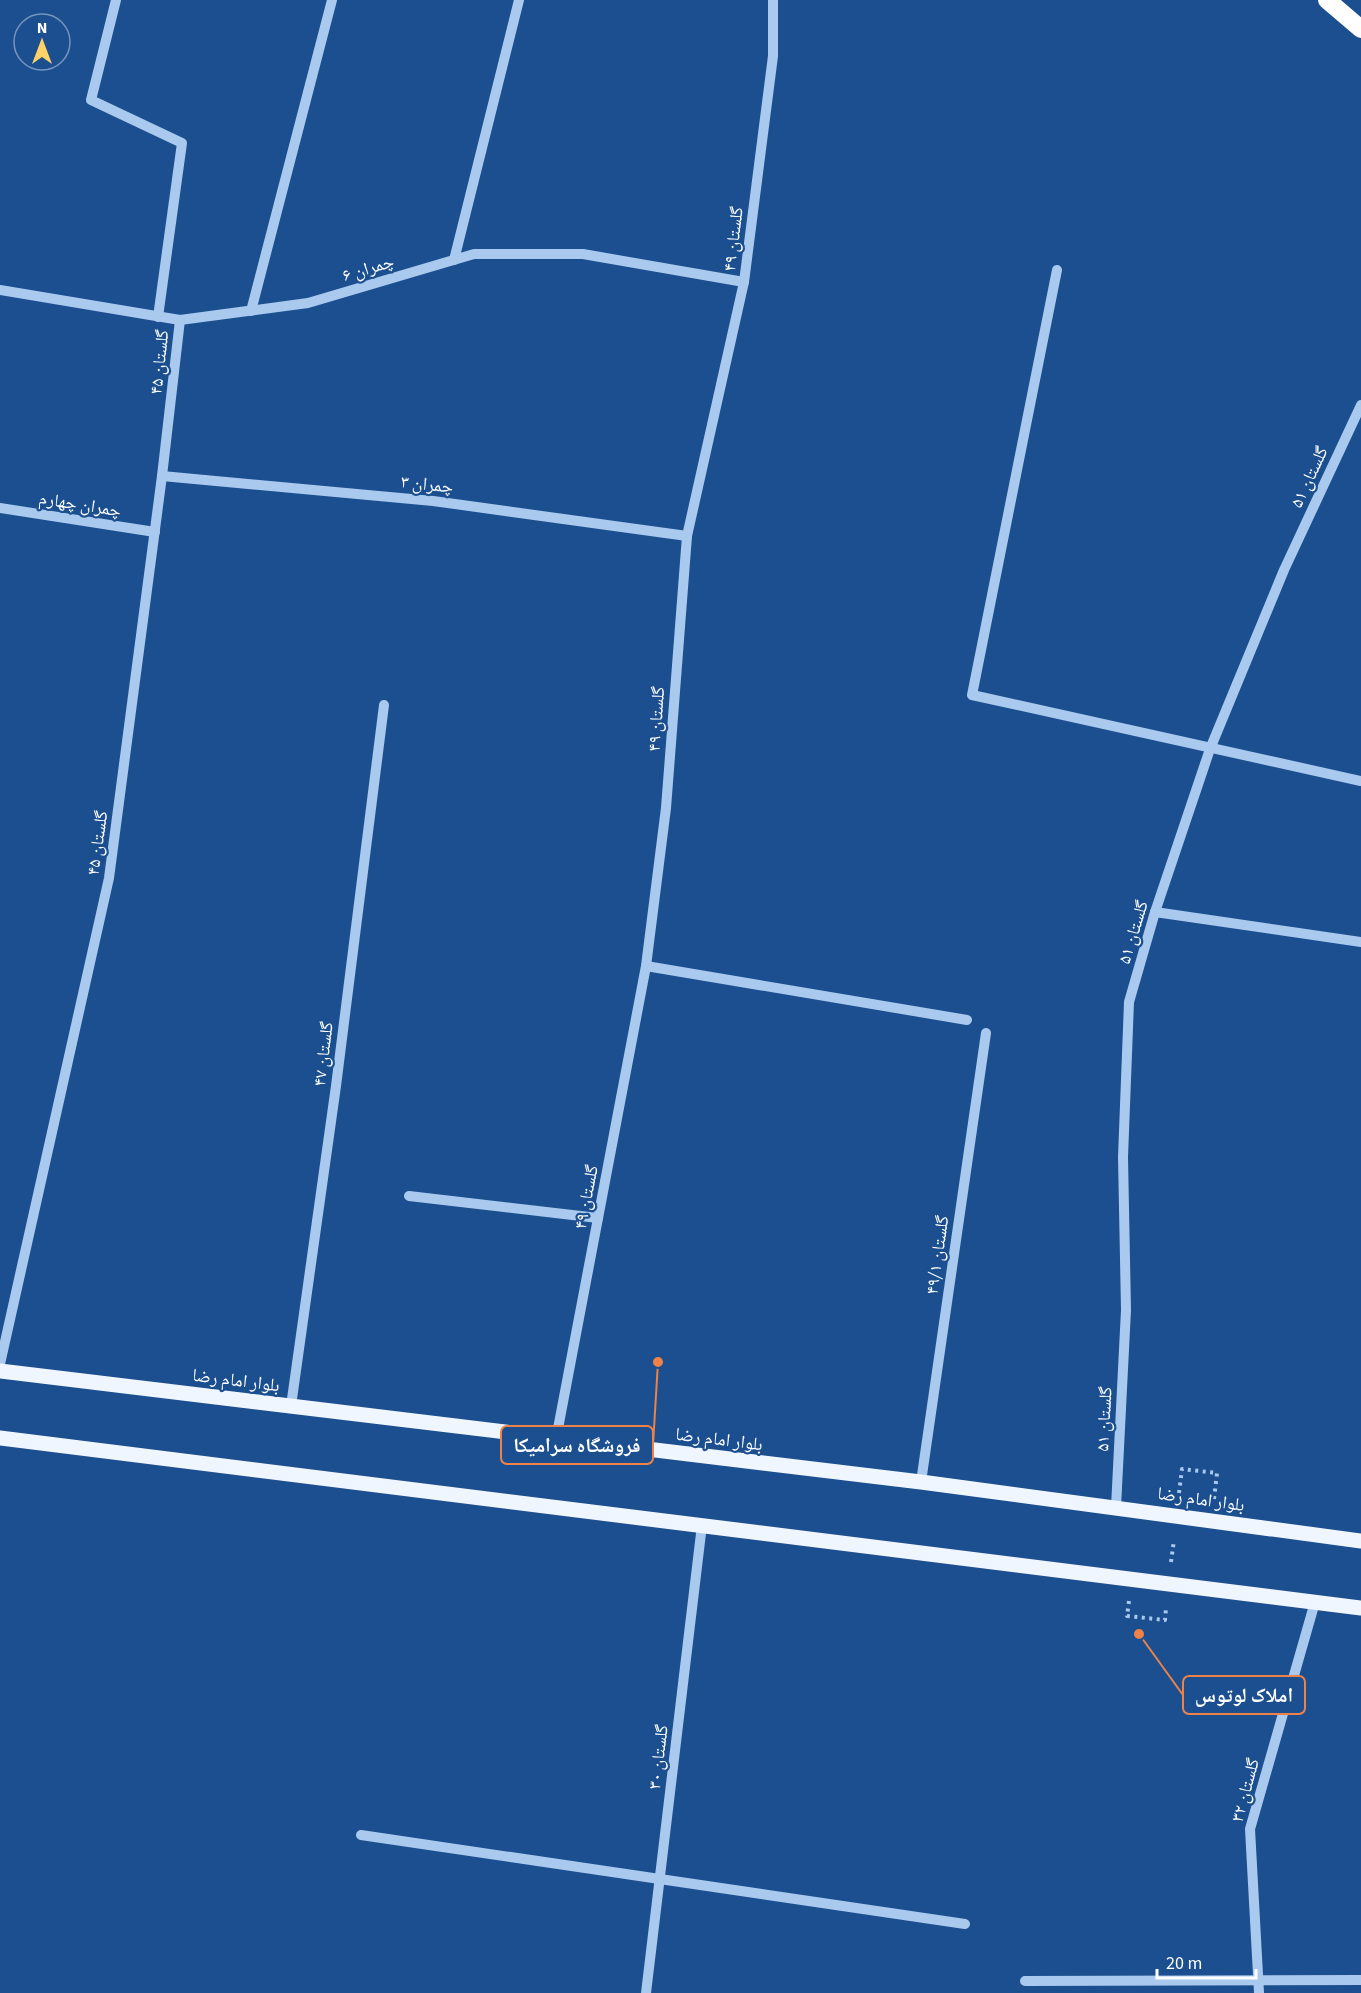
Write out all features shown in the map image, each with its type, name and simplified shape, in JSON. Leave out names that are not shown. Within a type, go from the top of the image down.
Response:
[{"type":"highway","points":[[1327,0],[1361,29]]},
{"type":"main road","name":"بلوار امام رضا","points":[[0,1371],[921,1482],[1361,1541]]},
{"type":"main road","points":[[0,1438],[1361,1608]]},
{"type":"street","points":[[116,0],[91,100],[182,143],[159,317]]},
{"type":"street","points":[[251,310],[332,0]]},
{"type":"street","points":[[454,260],[519,0]]},
{"type":"street","name":"گلستان ۴۹","points":[[556,1439],[646,966],[666,808],[687,536],[744,282],[773,56],[773,0]]},
{"type":"street","name":"چمران ۶","points":[[0,290],[180,320],[308,303],[474,254],[583,254],[744,282]]},
{"type":"street","points":[[1057,270],[972,695],[1210,750],[1361,781]]},
{"type":"street","name":"گلستان ۴۵","points":[[0,1364],[109,878],[155,532],[180,320]]},
{"type":"street","name":"گلستان ۵۱","points":[[1116,1507],[1126,1310],[1124,1157],[1129,1002],[1155,912],[1210,750],[1284,570],[1360,408]]},
{"type":"street","name":"چمران ۳","points":[[162,476],[434,501],[687,536]]},
{"type":"street","name":"چمران چهارم","points":[[0,508],[155,532]]},
{"type":"street","name":"گلستان ۴۷","points":[[291,1406],[336,1086],[384,705]]},
{"type":"street","points":[[1155,912],[1361,942]]},
{"type":"street","points":[[646,966],[967,1020]]},
{"type":"street","name":"گلستان ۴۹/۱","points":[[921,1482],[986,1033]]},
{"type":"street","points":[[409,1196],[598,1218]]},
{"type":"street","name":"گلستان ۳۰","points":[[646,1993],[702,1525]]},
{"type":"street","name":"گلستان ۳۲","points":[[1259,1993],[1250,1829],[1315,1602]]},
{"type":"street","points":[[361,1834],[965,1924]]},
{"type":"street","points":[[1026,1981],[1361,1980]]},
{"type":"path","points":[[1178,1504],[1182,1469],[1217,1473]]},
{"type":"path","points":[[1170,1574],[1174,1539]]},
{"type":"path","points":[[1127,1616],[1165,1620],[1167,1597]]},
{"type":"place","name":"فروشگاه سراميكا","points":[[658,1362]]},
{"type":"place","name":"املاک لوتوس","points":[[1139,1634]]}]
